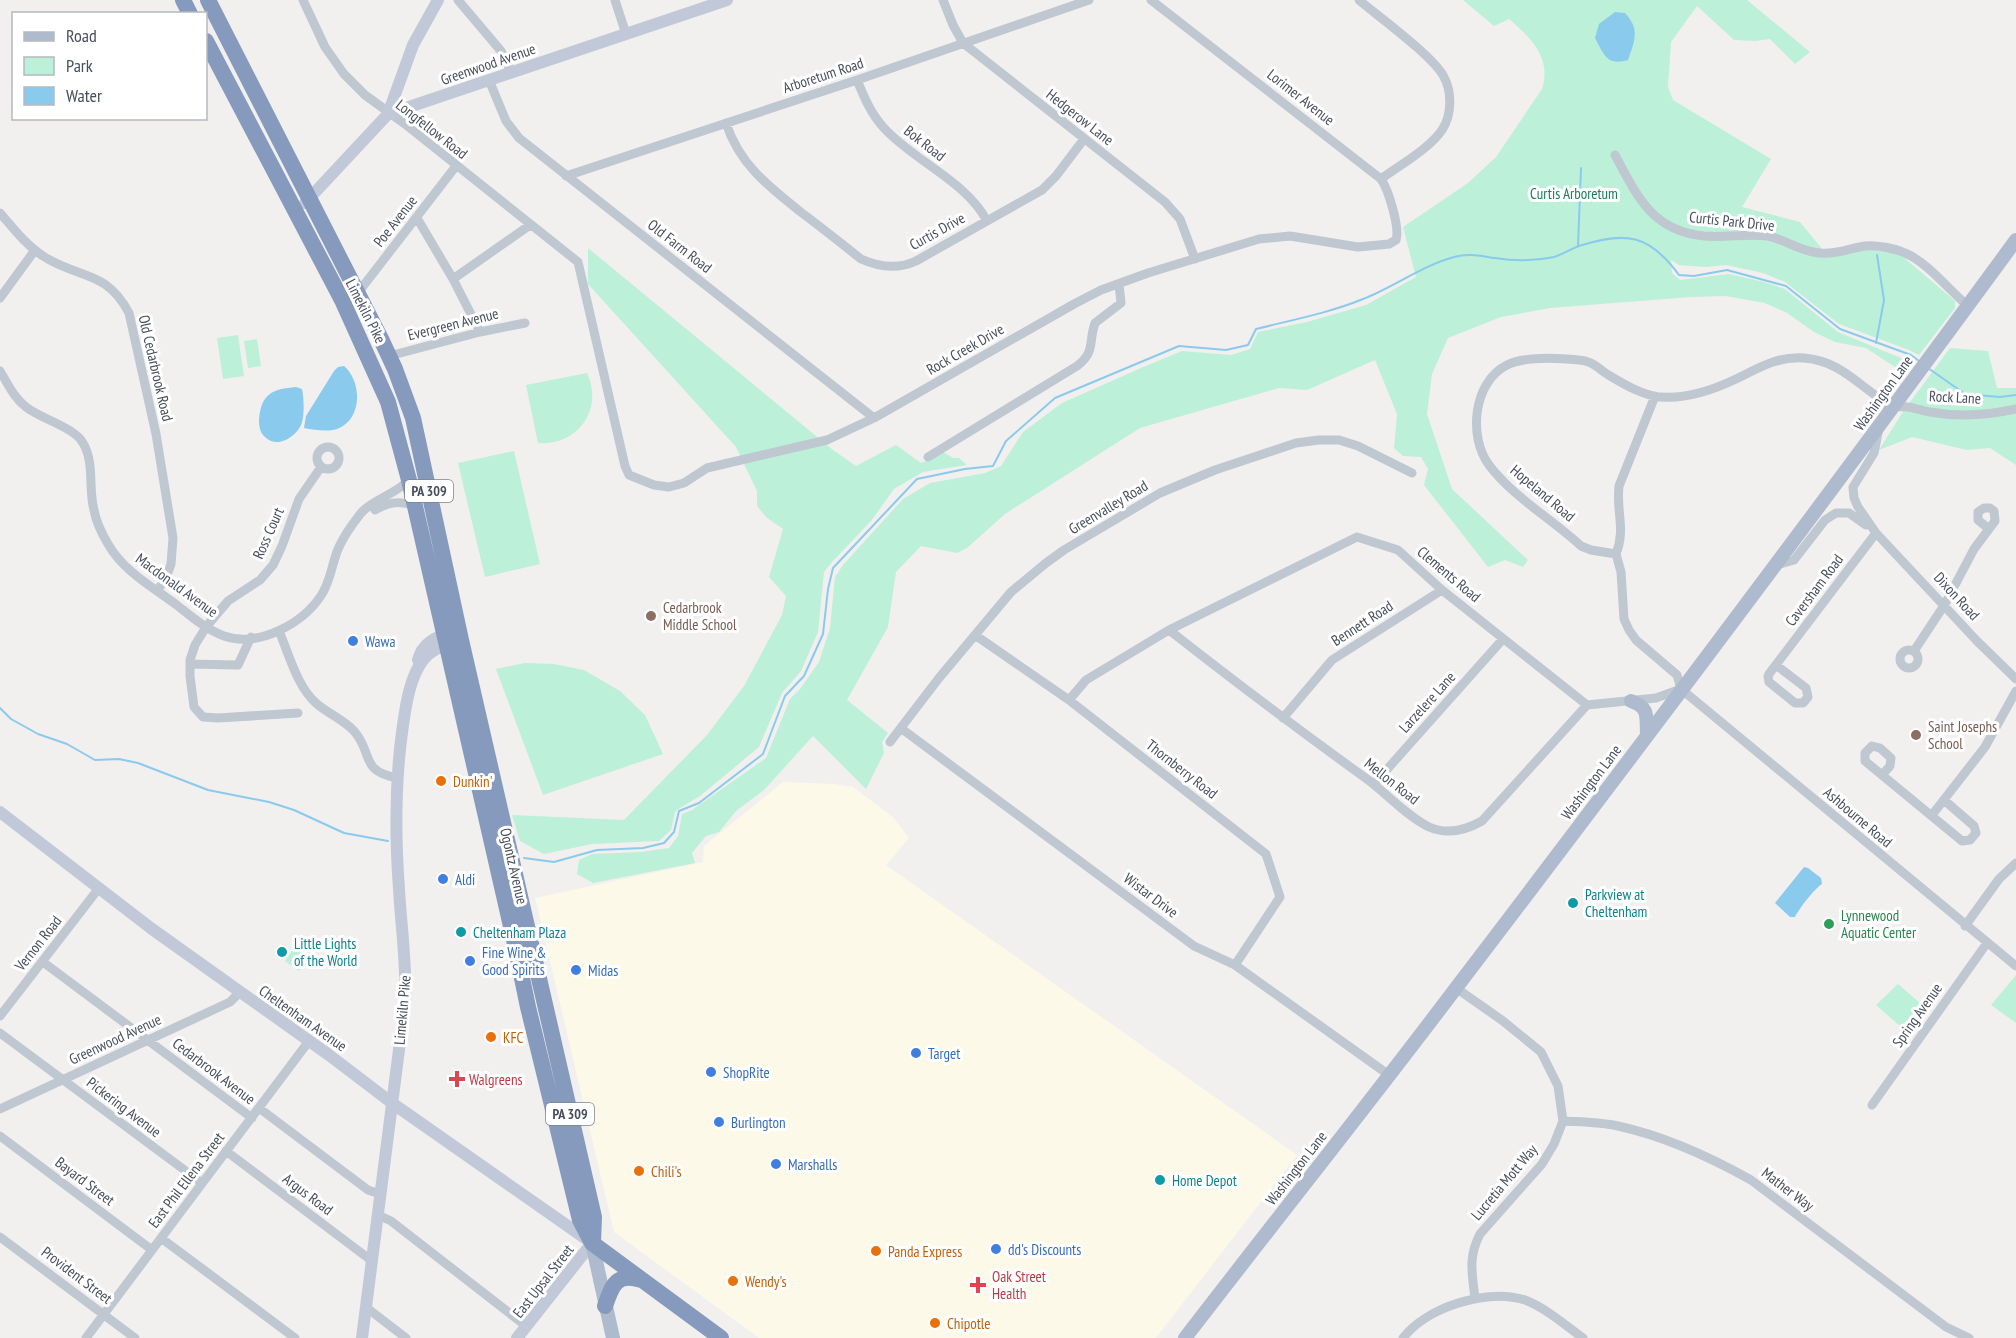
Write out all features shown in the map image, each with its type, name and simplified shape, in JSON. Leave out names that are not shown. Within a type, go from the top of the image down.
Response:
[{"type":"highway","name":"Limekiln Pike","points":[[213,5],[389,356],[412,418],[453,637]]},
{"type":"highway","name":"Limekiln Pike","points":[[208,44],[342,300],[383,390],[398,436],[415,506],[453,637]]},
{"type":"highway","name":"Ogontz Avenue","points":[[453,637],[594,1217],[592,1243]]},
{"type":"highway","points":[[592,1243],[721,1338]]},
{"type":"highway","points":[[605,1306],[615,1282],[628,1278],[642,1280]]},
{"type":"main road","points":[[388,114],[413,45],[438,0]]},
{"type":"main road","name":"Greenwood Avenue","points":[[296,213],[388,114],[711,3],[727,0]]},
{"type":"main road","name":"Washington Lane","points":[[1185,1338],[1456,988],[1773,566],[1836,486],[2016,240]]},
{"type":"main road","name":"Limekiln Pike","points":[[362,1338],[405,1003],[406,984],[397,852],[398,778],[406,705],[424,658],[453,637]]},
{"type":"main road","points":[[1631,701],[1641,705],[1646,712],[1647,735]]},
{"type":"main road","name":"Cheltenham Avenue","points":[[0,812],[152,929],[392,1103],[592,1243]]},
{"type":"main road","name":"Ogontz Avenue","points":[[592,1243],[613,1338]]},
{"type":"main road","name":"East Upsal Street","points":[[517,1338],[592,1243]]},
{"type":"street","name":"Longfellow Road","points":[[303,0],[325,47],[344,74],[365,95],[572,256],[580,268],[622,459],[629,475]]},
{"type":"street","points":[[459,0],[501,51],[511,72]]},
{"type":"street","points":[[615,0],[626,34]]},
{"type":"street","name":"Hedgerow Lane","points":[[943,0],[963,43],[1170,208],[1180,219],[1195,259]]},
{"type":"street","name":"Arboretum Road","points":[[566,176],[857,80],[1089,0]]},
{"type":"street","name":"Lorimer Avenue","points":[[1151,0],[1381,179]]},
{"type":"street","points":[[1359,0],[1433,63],[1444,77],[1449,96],[1448,116],[1439,134],[1381,179]]},
{"type":"street","name":"Old Farm Road","points":[[489,80],[506,121],[519,138],[874,418]]},
{"type":"street","name":"Bok Road","points":[[857,80],[871,111],[882,127],[973,200],[987,221]]},
{"type":"street","name":"Curtis Drive","points":[[726,123],[732,140],[745,161],[765,184],[861,259],[877,265],[899,267],[907,265],[987,221],[1048,185],[1084,139]]},
{"type":"street","name":"Curtis Park Drive","points":[[1615,155],[1636,196],[1663,223],[1682,231],[1705,236],[1770,237],[1821,254],[1866,246],[1904,252],[1926,267],[1968,306]]},
{"type":"street","name":"Poe Avenue","points":[[357,294],[456,166]]},
{"type":"street","name":"Rock Creek Drive","points":[[629,475],[654,485],[669,487],[684,483],[707,468],[827,440],[874,418],[1074,304],[1119,284],[1252,241],[1274,237],[1302,237],[1358,247],[1389,244],[1396,240],[1398,231],[1381,179]]},
{"type":"street","name":"Old Cedarbrook Road","points":[[0,213],[35,250],[59,264],[87,273],[102,281],[120,298],[129,313],[156,434],[173,538],[171,564],[157,591]]},
{"type":"street","points":[[417,218],[453,279],[480,332]]},
{"type":"street","points":[[453,279],[530,225]]},
{"type":"street","points":[[0,298],[35,250]]},
{"type":"street","points":[[928,457],[1088,358],[1095,323],[1121,303],[1119,284]]},
{"type":"street","name":"Evergreen Avenue","points":[[389,356],[480,332],[525,323]]},
{"type":"street","points":[[1587,705],[1656,698],[1681,689],[1677,675],[1636,640],[1626,625],[1622,609],[1621,572],[1616,554],[1622,535],[1618,500],[1619,486],[1655,396],[1672,397],[1696,393],[1734,380],[1771,361],[1795,358],[1816,360],[1838,367],[1893,406]]},
{"type":"street","name":"Hopeland Road","points":[[1616,554],[1581,546],[1502,480],[1486,461],[1479,444],[1477,424],[1479,403],[1483,391],[1494,374],[1509,364],[1528,359],[1582,360],[1624,384],[1655,396]]},
{"type":"street","name":"Macdonald Avenue","points":[[0,371],[16,398],[27,408],[82,441],[87,450],[93,510],[108,545],[121,562],[135,576],[206,627],[226,637],[264,636],[288,627],[308,613],[323,594],[332,574],[338,549],[358,515],[401,489],[409,480]]},
{"type":"street","name":"Rock Lane","points":[[1893,406],[1959,415],[1988,414],[2016,409]]},
{"type":"street","name":"Dixon Road","points":[[1879,426],[1874,453],[1854,483],[1853,494],[1857,507],[1876,533],[1945,604],[1977,641],[2016,679]]},
{"type":"street","name":"Greenvalley Road","points":[[890,742],[1011,592],[1046,563],[1160,493],[1196,476],[1296,443],[1319,440],[1339,440],[1358,446],[1412,473]]},
{"type":"street","name":"Ross Court","points":[[190,664],[195,645],[206,627],[228,601],[260,580],[273,565],[299,499],[321,467]]},
{"type":"street","name":"Macdonald Avenue","points":[[355,522],[391,503],[405,502],[415,506]]},
{"type":"street","name":"Dixon Road","points":[[1773,566],[1794,560],[1826,520],[1836,513],[1849,513],[1876,533]]},
{"type":"street","points":[[1914,651],[1945,604],[1970,555],[1989,529]]},
{"type":"street","name":"Caversham Road","points":[[1776,665],[1876,533]]},
{"type":"street","name":"Clements Road","points":[[1069,700],[1086,680],[1168,630],[1357,537],[1398,550],[1442,590],[1587,705]]},
{"type":"street","name":"Bennett Road","points":[[1283,718],[1332,660],[1442,590]]},
{"type":"street","name":"Mellon Road","points":[[1168,630],[1374,784],[1421,822],[1432,828],[1453,831],[1482,821],[1587,705]]},
{"type":"street","points":[[279,631],[301,682],[315,703],[344,721],[356,733],[371,767],[383,776],[398,778]]},
{"type":"street","name":"Thornberry Road","points":[[975,635],[1069,700],[1266,854],[1280,897],[1235,965]]},
{"type":"street","points":[[251,637],[238,665],[190,664],[194,707],[203,717],[218,718],[298,713]]},
{"type":"street","name":"Larzelere Lane","points":[[1374,784],[1503,639]]},
{"type":"street","points":[[1776,665],[1806,688],[1808,697],[1803,703],[1795,703],[1769,682],[1768,676],[1776,665]]},
{"type":"street","name":"Ashbourne Road","points":[[1681,689],[2016,966]]},
{"type":"street","points":[[1932,815],[1985,747],[2016,691]]},
{"type":"street","name":"Wistar Drive","points":[[902,729],[1194,946],[1235,965],[1389,1075]]},
{"type":"street","points":[[1882,775],[1962,841],[1968,841],[1975,835],[1974,826],[1944,800]]},
{"type":"street","points":[[1965,926],[1999,879],[2016,862]]},
{"type":"street","name":"Vernon Road","points":[[0,1016],[99,888]]},
{"type":"street","name":"Spring Avenue","points":[[1872,1105],[1987,943]]},
{"type":"street","name":"Cedarbrook Avenue","points":[[43,962],[252,1118]]},
{"type":"street","points":[[1456,988],[1541,1052],[1558,1086],[1563,1121]]},
{"type":"street","name":"Greenwood Avenue","points":[[0,1109],[230,1002],[240,992]]},
{"type":"street","name":"Pickering Avenue","points":[[0,1033],[202,1183]]},
{"type":"street","name":"East Phil Ellena Street","points":[[86,1338],[309,1041]]},
{"type":"street","name":"Cedarbrook Avenue","points":[[259,1108],[368,1190],[380,1194]]},
{"type":"street","name":"Lucretia Mott Way","points":[[1475,1298],[1471,1260],[1474,1246],[1480,1234],[1542,1164],[1554,1144],[1563,1121]]},
{"type":"street","name":"Mather Way","points":[[1563,1121],[1616,1125],[1642,1132],[1722,1164],[1751,1180],[1946,1327],[1969,1338]]},
{"type":"street","name":"Bayard Street","points":[[0,1136],[152,1250]]},
{"type":"street","name":"Argus Road","points":[[226,1151],[372,1261]]},
{"type":"street","points":[[378,1215],[391,1221],[526,1326]]},
{"type":"street","name":"Provident Street","points":[[0,1237],[135,1338]]},
{"type":"street","points":[[162,1238],[296,1338]]},
{"type":"street","points":[[1403,1338],[1432,1314],[1446,1307],[1475,1298],[1500,1297],[1524,1300],[1548,1312],[1583,1338]]},
{"type":"street","points":[[367,1308],[406,1338]]},
{"type":"shaded area","points":[[783,782],[853,787],[893,817],[909,838],[886,865],[1297,1155],[1156,1338],[759,1338],[614,1232],[535,898],[703,862],[704,846]]},
{"type":"green space","name":"Curtis Arboretum","points":[[1463,0],[1747,0],[1810,52],[1795,64],[1770,39],[1734,40],[1697,6],[1671,42],[1668,87],[1673,100],[1771,159],[1742,207],[1800,222],[1823,250],[1813,249],[1765,232],[1745,230],[1720,233],[1666,228],[1761,238],[1806,252],[1866,249],[1886,251],[1902,256],[1955,301],[1955,308],[1919,355],[1839,324],[1785,282],[1763,273],[1726,265],[1705,267],[1679,265],[1671,260],[1672,273],[1680,280],[1729,274],[1785,289],[1838,332],[1913,363],[1904,373],[1866,348],[1835,342],[1814,332],[1787,313],[1765,303],[1725,296],[1550,308],[1501,317],[1448,338],[1432,374],[1427,414],[1452,489],[1528,560],[1523,567],[1505,560],[1488,567],[1424,485],[1428,469],[1421,457],[1403,456],[1394,448],[1397,414],[1375,360],[1307,390],[1279,388],[1140,428],[1005,514],[967,548],[957,553],[921,546],[896,572],[888,627],[847,700],[888,733],[882,742],[884,753],[866,789],[813,736],[764,790],[736,811],[719,832],[706,836],[692,853],[695,863],[593,883],[577,874],[579,860],[592,854],[641,852],[669,848],[678,836],[682,814],[692,810],[766,758],[790,699],[819,662],[830,628],[835,577],[843,565],[903,499],[930,483],[985,473],[1001,466],[1023,432],[1062,403],[1141,368],[1182,351],[1231,355],[1250,349],[1258,332],[1307,322],[1366,305],[1416,277],[1403,227],[1468,183],[1496,157],[1542,89],[1544,78],[1542,58],[1538,50],[1517,26],[1509,19],[1494,26]]},
{"type":"green space","points":[[588,248],[833,450],[856,466],[896,445],[921,463],[943,452],[953,458],[959,458],[967,465],[923,472],[894,489],[871,521],[832,562],[824,572],[818,632],[801,671],[782,693],[759,747],[700,796],[675,812],[671,830],[659,841],[592,844],[544,854],[520,841],[512,815],[624,820],[707,735],[744,686],[782,615],[786,596],[769,577],[783,529],[766,517],[757,506],[757,491],[736,447],[588,284]]},
{"type":"green space","points":[[238,335],[244,376],[223,379],[217,338]]},
{"type":"green space","points":[[257,339],[261,366],[248,368],[244,341]]},
{"type":"green space","points":[[1950,348],[1988,351],[1997,388],[2016,388],[2016,465],[1990,448],[1967,450],[1912,437],[1879,450],[1902,413]]},
{"type":"green space","points":[[587,373],[592,400],[590,412],[584,423],[576,432],[565,438],[538,443],[526,385]]},
{"type":"green space","points":[[514,451],[540,564],[485,577],[458,463]]},
{"type":"green space","points":[[525,663],[554,664],[584,670],[620,691],[645,715],[663,754],[543,795],[496,669]]},
{"type":"green space","points":[[296,945],[309,955],[299,971],[285,961]]},
{"type":"green space","points":[[2016,975],[2016,1023],[1991,1005]]},
{"type":"green space","points":[[1898,984],[1921,1004],[1901,1027],[1876,1005]]},
{"type":"water","points":[[1615,12],[1625,13],[1633,24],[1635,35],[1628,60],[1615,61],[1607,58],[1595,38],[1599,24]]},
{"type":"water","points":[[344,366],[350,373],[357,390],[357,400],[352,417],[346,424],[333,430],[304,428],[306,416],[334,371]]},
{"type":"water","points":[[296,387],[302,389],[303,398],[300,427],[284,441],[269,440],[263,435],[260,427],[262,404],[274,391]]},
{"type":"water","points":[[1804,867],[1821,878],[1822,884],[1807,899],[1795,917],[1790,917],[1775,903]]},
{"type":"waterway","points":[[1578,246],[1581,168]]},
{"type":"waterway","points":[[524,858],[554,862],[597,850],[643,848],[664,843],[674,832],[679,811],[699,803],[763,754],[785,696],[804,676],[823,634],[833,568],[917,479],[993,466],[1006,441],[1055,398],[1179,346],[1226,350],[1248,345],[1256,329],[1350,304],[1454,257],[1470,255],[1509,260],[1539,259],[1554,257],[1596,241],[1623,238],[1647,244],[1668,261],[1679,275],[1694,276],[1727,270],[1786,286],[1840,329],[1911,355],[1919,361]]},
{"type":"waterway","points":[[1876,343],[1884,300],[1877,255]]},
{"type":"waterway","points":[[1928,368],[1965,394],[2000,397],[2016,395]]},
{"type":"waterway","points":[[0,708],[11,719],[38,734],[67,744],[95,760],[119,759],[138,763],[208,790],[269,802],[294,810],[344,833],[388,841]]},
{"type":"place","name":"Cedarbrook Middle School","points":[[651,616]]},
{"type":"place","name":"Wawa","points":[[353,641]]},
{"type":"place","name":"Saint Josephs School","points":[[1916,735]]},
{"type":"place","name":"Dunkin'","points":[[441,781]]},
{"type":"place","name":"Aldi","points":[[443,879]]},
{"type":"place","name":"Parkview at Cheltenham","points":[[1573,903]]},
{"type":"place","name":"Lynnewood Aquatic Center","points":[[1829,924]]},
{"type":"place","name":"Cheltenham Plaza","points":[[461,932]]},
{"type":"place","name":"Little Lights of the World","points":[[282,952]]},
{"type":"place","name":"Fine Wine & Good Spirits","points":[[470,961]]},
{"type":"place","name":"Midas","points":[[576,970]]},
{"type":"place","name":"KFC","points":[[491,1037]]},
{"type":"place","name":"Target","points":[[916,1053]]},
{"type":"place","name":"ShopRite","points":[[711,1072]]},
{"type":"place","name":"Walgreens","points":[[457,1079]]},
{"type":"place","name":"Burlington","points":[[719,1122]]},
{"type":"place","name":"Marshalls","points":[[776,1164]]},
{"type":"place","name":"Chili's","points":[[639,1171]]},
{"type":"place","name":"Home Depot","points":[[1160,1180]]},
{"type":"place","name":"dd's Discounts","points":[[996,1249]]},
{"type":"place","name":"Panda Express","points":[[876,1251]]},
{"type":"place","name":"Wendy's","points":[[733,1281]]},
{"type":"place","name":"Oak Street Health","points":[[978,1285]]},
{"type":"place","name":"Chipotle","points":[[935,1323]]}]
